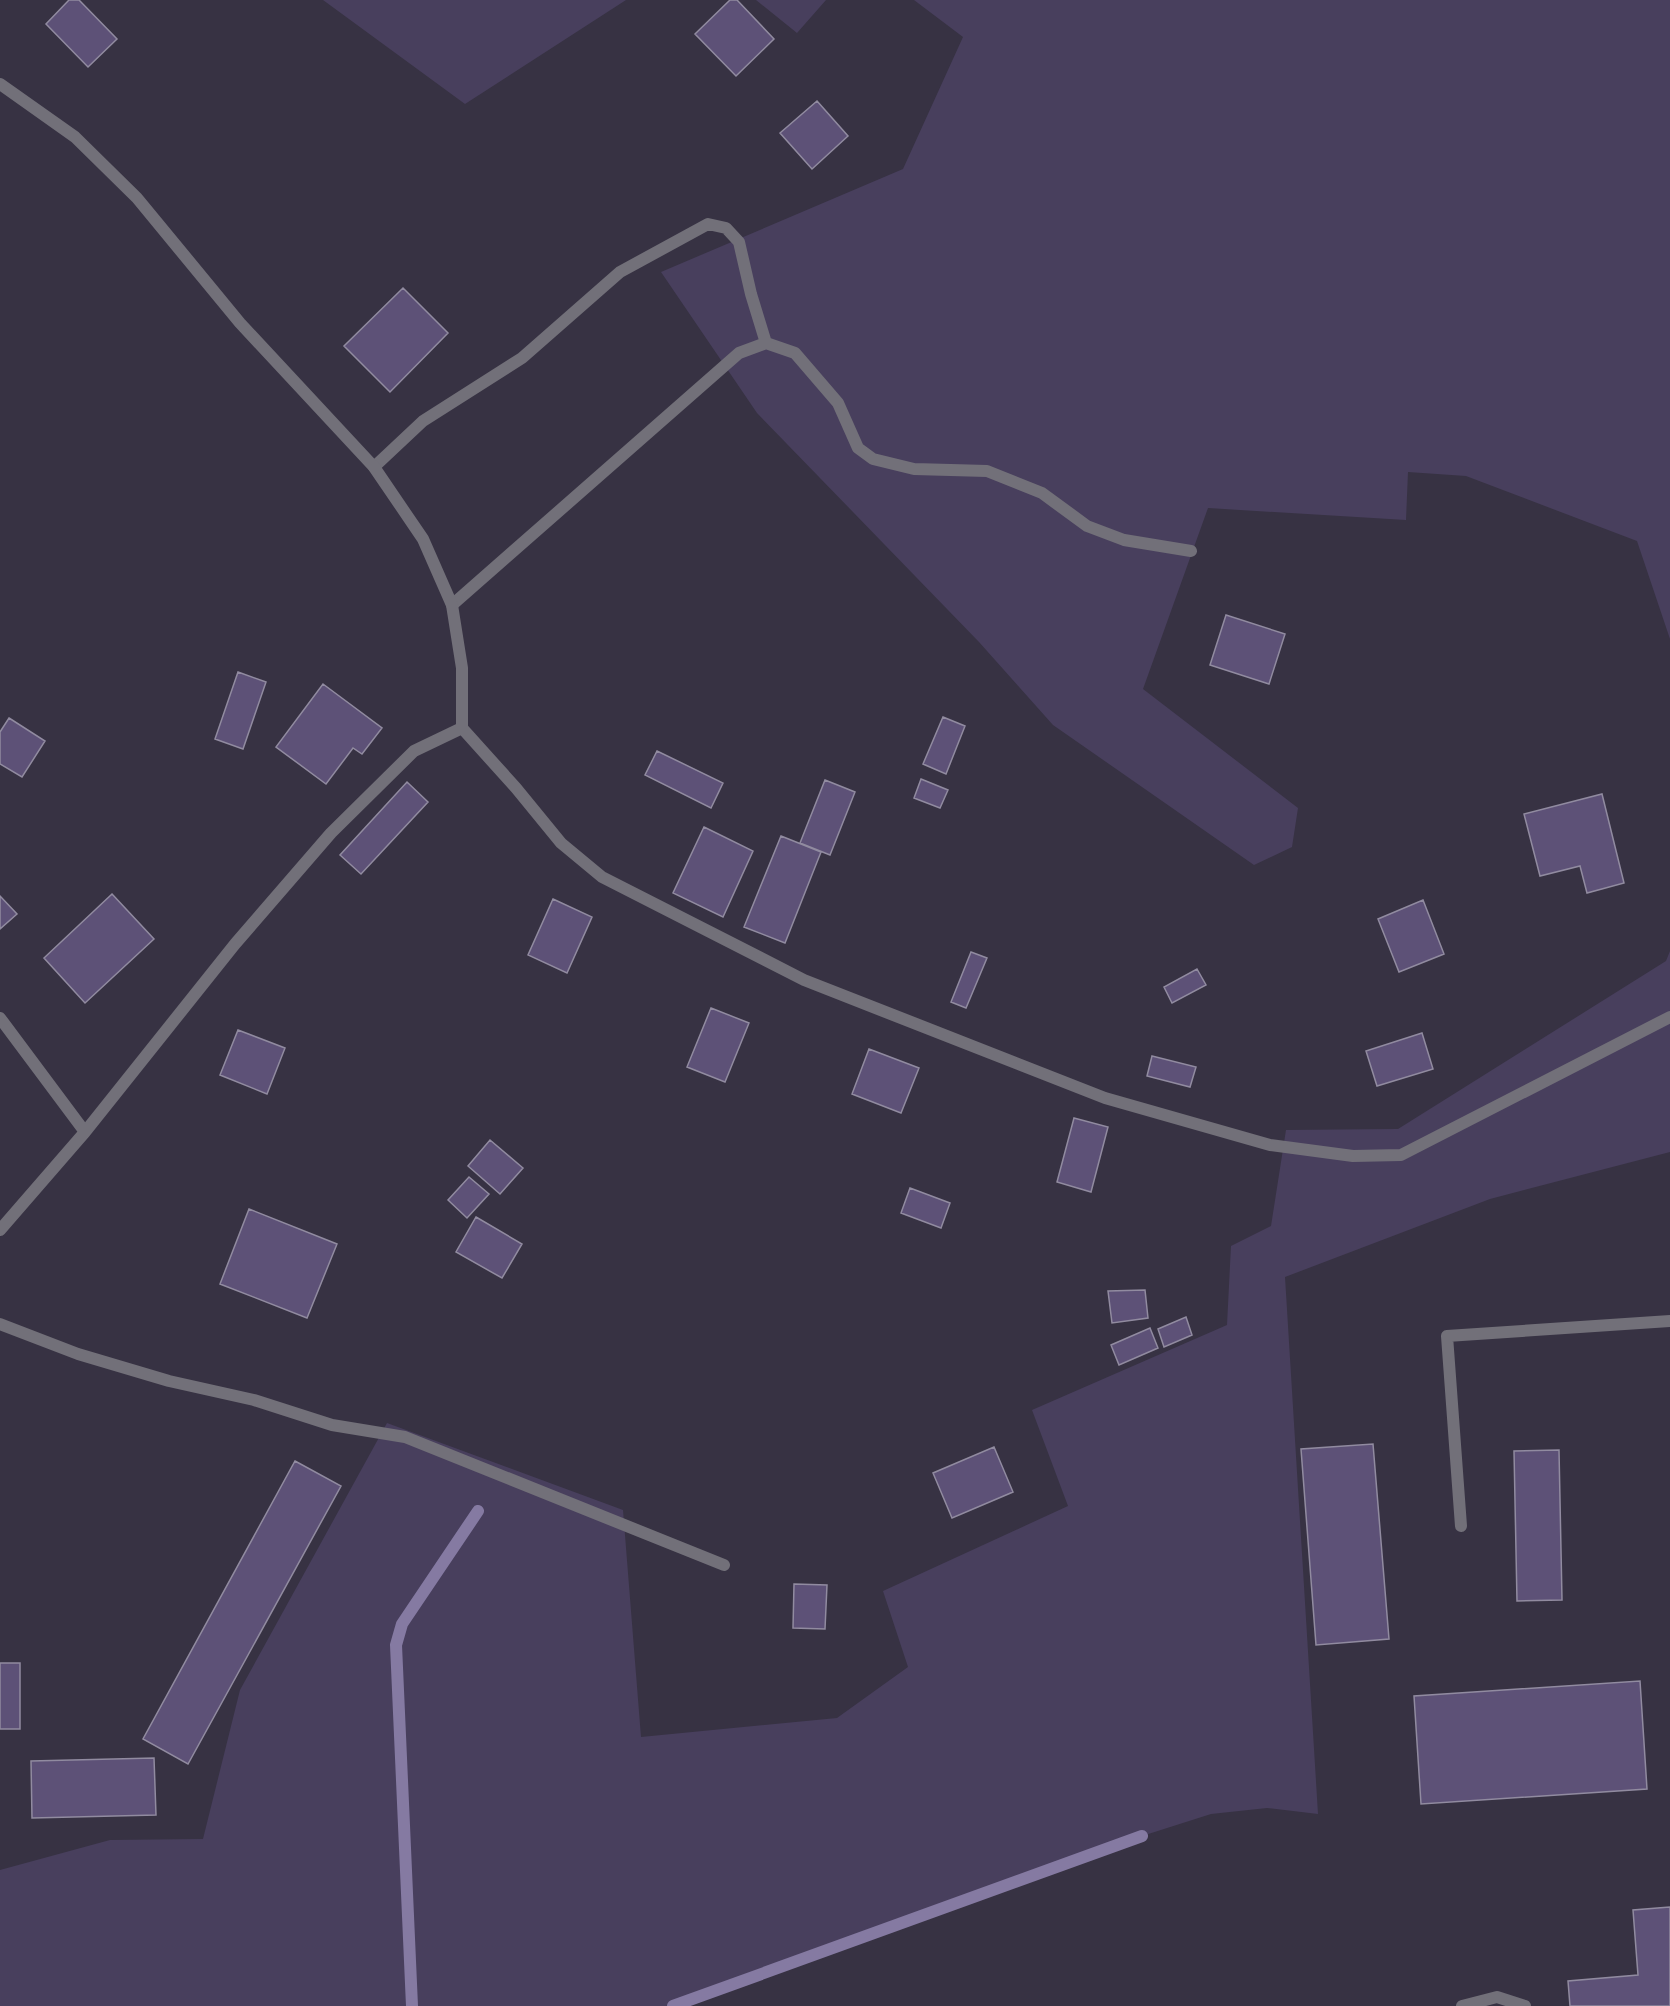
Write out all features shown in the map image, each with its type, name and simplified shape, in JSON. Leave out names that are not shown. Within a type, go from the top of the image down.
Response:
[{"type":"street","points":[[0,84],[75,137],[137,198],[240,323],[374,467],[423,539],[452,605],[462,669],[462,728],[561,843],[602,877],[804,980],[1105,1098],[1270,1145],[1353,1156],[1401,1155],[1670,1017]]},
{"type":"street","points":[[374,467],[423,422],[522,358],[620,272],[708,225],[726,228],[739,242],[751,294],[766,343]]},
{"type":"street","points":[[452,605],[739,353],[766,343],[795,353],[838,403],[858,448],[873,459],[914,469],[987,471],[1042,493],[1087,526],[1124,540],[1191,551]]},
{"type":"street","points":[[0,1230],[85,1132],[235,944],[331,833],[414,751],[462,728]]},
{"type":"street","points":[[0,1018],[85,1132]]},
{"type":"street","points":[[1461,1526],[1448,1336],[1670,1322]]},
{"type":"street","points":[[0,1324],[78,1354],[169,1381],[254,1400],[332,1425],[405,1437],[724,1565]]},
{"type":"street","points":[[1462,2006],[1497,1998],[1525,2006]]},
{"type":"shaded area","points":[[323,0],[626,0],[465,104]]},
{"type":"shaded area","points":[[756,0],[826,0],[797,33]]},
{"type":"shaded area","points":[[914,0],[1670,0],[1670,639],[1637,541],[1466,476],[1408,472],[1406,520],[1208,508],[1143,689],[1298,808],[1292,847],[1254,865],[1053,725],[979,642],[757,413],[661,272],[903,169],[963,37]]},
{"type":"shaded area","points":[[1670,951],[1670,1152],[1490,1199],[1285,1277],[1318,1814],[1267,1808],[1211,1814],[1142,1836],[673,2006],[0,2006],[0,1870],[110,1840],[203,1839],[240,1690],[387,1423],[623,1510],[641,1737],[837,1718],[908,1667],[883,1591],[1068,1506],[1032,1410],[1227,1325],[1231,1246],[1271,1226],[1286,1130],[1398,1129],[1666,961]]},
{"type":"building","points":[[69,0],[79,0],[117,39],[88,67],[46,24]]},
{"type":"building","points":[[730,0],[737,0],[774,39],[736,76],[695,34]]},
{"type":"building","points":[[817,101],[848,136],[812,169],[780,133]]},
{"type":"building","points":[[403,288],[448,333],[390,392],[344,346]]},
{"type":"building","points":[[1226,615],[1285,634],[1269,684],[1210,665]]},
{"type":"building","points":[[238,672],[266,682],[243,749],[215,739]]},
{"type":"building","points":[[323,684],[382,728],[362,754],[353,748],[326,784],[276,747]]},
{"type":"building","points":[[943,717],[965,726],[946,774],[923,764]]},
{"type":"building","points":[[9,718],[45,741],[22,777],[0,764],[0,732]]},
{"type":"building","points":[[657,751],[723,783],[711,808],[645,775]]},
{"type":"building","points":[[921,779],[948,790],[940,808],[914,798]]},
{"type":"building","points":[[825,780],[855,792],[830,855],[800,843]]},
{"type":"building","points":[[407,782],[428,802],[361,874],[340,855]]},
{"type":"building","points":[[1602,794],[1624,883],[1587,893],[1580,866],[1540,876],[1524,814]]},
{"type":"building","points":[[704,827],[753,851],[723,917],[673,893]]},
{"type":"building","points":[[781,836],[821,852],[785,943],[744,927]]},
{"type":"building","points":[[112,894],[154,939],[85,1003],[44,958]]},
{"type":"building","points":[[0,896],[17,914],[0,929]]},
{"type":"building","points":[[553,899],[592,917],[567,973],[528,955]]},
{"type":"building","points":[[1423,900],[1444,954],[1399,972],[1378,919]]},
{"type":"building","points":[[971,952],[987,958],[966,1008],[951,1002]]},
{"type":"building","points":[[1197,969],[1206,985],[1172,1003],[1164,987]]},
{"type":"building","points":[[711,1008],[749,1023],[725,1082],[687,1067]]},
{"type":"building","points":[[238,1030],[285,1048],[267,1094],[220,1075]]},
{"type":"building","points":[[1422,1033],[1433,1069],[1377,1086],[1366,1051]]},
{"type":"building","points":[[869,1049],[919,1068],[901,1113],[852,1094]]},
{"type":"building","points":[[1152,1056],[1196,1067],[1190,1087],[1147,1076]]},
{"type":"building","points":[[1074,1118],[1108,1127],[1091,1192],[1057,1182]]},
{"type":"building","points":[[490,1140],[523,1168],[500,1194],[468,1166]]},
{"type":"building","points":[[469,1177],[489,1194],[467,1218],[448,1200]]},
{"type":"building","points":[[910,1188],[950,1203],[941,1228],[901,1213]]},
{"type":"building","points":[[249,1209],[337,1244],[307,1318],[220,1284]]},
{"type":"building","points":[[476,1217],[522,1244],[502,1278],[456,1252]]},
{"type":"building","points":[[1145,1290],[1148,1318],[1112,1323],[1108,1291]]},
{"type":"building","points":[[1186,1317],[1192,1335],[1164,1347],[1158,1329]]},
{"type":"building","points":[[1150,1328],[1158,1348],[1119,1365],[1111,1345]]},
{"type":"building","points":[[1373,1444],[1389,1639],[1316,1645],[1301,1449]]},
{"type":"building","points":[[994,1447],[1013,1492],[952,1518],[933,1473]]},
{"type":"building","points":[[1559,1450],[1562,1600],[1517,1601],[1514,1451]]},
{"type":"building","points":[[295,1461],[341,1486],[188,1764],[143,1739]]},
{"type":"building","points":[[794,1584],[827,1585],[825,1629],[793,1628]]},
{"type":"building","points":[[0,1663],[20,1663],[20,1729],[0,1729]]},
{"type":"building","points":[[1640,1681],[1647,1789],[1421,1804],[1414,1696]]},
{"type":"building","points":[[154,1758],[156,1815],[32,1818],[31,1761]]},
{"type":"building","points":[[1670,1907],[1670,2006],[1570,2006],[1568,1981],[1638,1975],[1633,1910]]},
{"type":"waterway","points":[[412,2006],[396,1645],[402,1624],[478,1511]]},
{"type":"waterway","points":[[673,2006],[1142,1836]]}]
